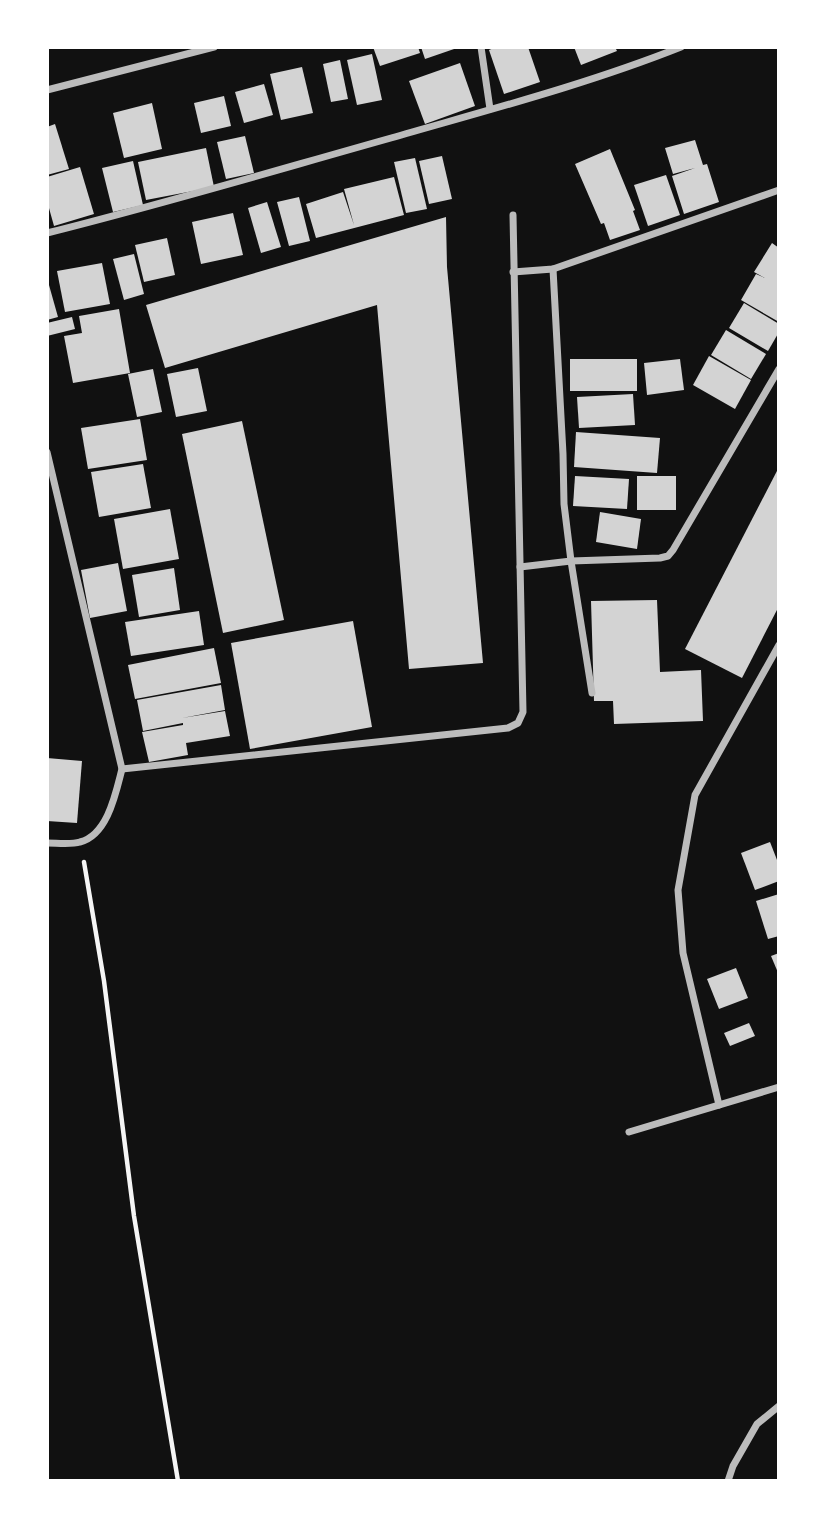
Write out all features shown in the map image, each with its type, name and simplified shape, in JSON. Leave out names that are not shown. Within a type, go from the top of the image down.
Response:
[{"type":"street","points":[[47,90],[214,47]]},
{"type":"street","points":[[481,47],[490,109]]},
{"type":"street","points":[[47,233],[490,109],[611,72],[681,47]]},
{"type":"street","points":[[513,272],[553,269],[779,190]]},
{"type":"street","points":[[122,769],[508,728],[518,723],[523,712],[513,215]]},
{"type":"street","points":[[553,269],[564,504],[592,693]]},
{"type":"street","points":[[520,567],[571,561],[668,556],[779,369]]},
{"type":"street","points":[[47,452],[122,769],[112,807],[97,832],[81,842],[47,843]]},
{"type":"street","points":[[777,648],[779,663]]},
{"type":"street","points":[[719,1105],[683,953],[678,890],[695,795],[777,648]]},
{"type":"street","points":[[629,1132],[779,1087]]},
{"type":"street","points":[[729,1481],[733,1466],[757,1424],[779,1406]]},
{"type":"path","points":[[81,842],[104,981],[134,1216],[178,1481]]},
{"type":"building","points":[[373,47],[418,47],[420,53],[380,66]]},
{"type":"building","points":[[421,47],[457,47],[457,48],[425,59]]},
{"type":"building","points":[[496,47],[528,47],[540,82],[504,94],[489,50]]},
{"type":"building","points":[[574,47],[615,47],[617,51],[581,65]]},
{"type":"building","points":[[372,54],[382,100],[357,105],[347,60]]},
{"type":"building","points":[[340,60],[348,99],[331,102],[323,64]]},
{"type":"building","points":[[460,63],[475,106],[425,124],[409,81]]},
{"type":"building","points":[[302,67],[313,113],[281,120],[270,74]]},
{"type":"building","points":[[264,84],[273,115],[244,123],[235,92]]},
{"type":"building","points":[[224,96],[231,126],[201,133],[194,103]]},
{"type":"building","points":[[152,103],[162,149],[124,158],[113,113]]},
{"type":"building","points":[[55,124],[69,169],[47,175],[47,127]]},
{"type":"building","points":[[245,136],[254,173],[226,179],[217,142]]},
{"type":"building","points":[[695,140],[703,165],[707,164],[719,202],[684,214],[672,176],[695,168],[673,174],[665,148]]},
{"type":"building","points":[[206,148],[214,187],[146,200],[138,162]]},
{"type":"building","points":[[610,149],[635,210],[633,211],[640,230],[610,240],[575,164]]},
{"type":"building","points":[[442,156],[452,199],[429,204],[419,161]]},
{"type":"building","points":[[415,158],[427,209],[406,213],[394,162]]},
{"type":"building","points":[[133,161],[143,205],[113,212],[102,168]]},
{"type":"building","points":[[80,167],[94,214],[54,226],[47,201],[47,177]]},
{"type":"building","points":[[666,175],[680,215],[648,226],[634,185]]},
{"type":"building","points":[[394,177],[404,215],[316,238],[306,204],[343,192],[354,225],[344,189]]},
{"type":"building","points":[[299,197],[310,241],[289,246],[277,202]]},
{"type":"building","points":[[267,202],[281,247],[261,253],[248,208]]},
{"type":"building","points":[[233,213],[243,255],[201,264],[192,222]]},
{"type":"building","points":[[446,217],[447,267],[483,663],[409,669],[377,305],[165,368],[146,305]]},
{"type":"building","points":[[167,238],[175,275],[144,282],[135,245]]},
{"type":"building","points":[[772,243],[779,248],[779,322],[741,300],[756,274],[765,278],[754,272]]},
{"type":"building","points":[[134,254],[144,294],[124,300],[113,259]]},
{"type":"building","points":[[102,263],[110,304],[65,312],[57,271]]},
{"type":"building","points":[[47,278],[58,317],[47,320]]},
{"type":"building","points":[[744,303],[779,324],[779,332],[768,351],[729,328]]},
{"type":"building","points":[[119,309],[130,373],[73,383],[64,336],[82,333],[79,316]]},
{"type":"building","points":[[72,317],[75,329],[47,336],[47,323]]},
{"type":"building","points":[[726,330],[766,354],[751,379],[711,355]]},
{"type":"building","points":[[709,356],[751,380],[735,409],[693,385]]},
{"type":"building","points":[[570,359],[637,359],[637,391],[570,391]]},
{"type":"building","points":[[680,359],[684,390],[647,395],[644,363]]},
{"type":"building","points":[[198,368],[207,411],[176,417],[167,374]]},
{"type":"building","points":[[153,369],[162,412],[137,417],[128,374]]},
{"type":"building","points":[[633,394],[635,425],[579,428],[577,397]]},
{"type":"building","points":[[140,419],[147,460],[88,469],[81,428]]},
{"type":"building","points":[[242,421],[284,620],[223,633],[182,434]]},
{"type":"building","points":[[576,432],[660,438],[657,473],[574,467]]},
{"type":"building","points":[[143,464],[151,508],[99,517],[91,472]]},
{"type":"building","points":[[779,467],[779,606],[742,678],[685,649]]},
{"type":"building","points":[[575,476],[629,479],[627,509],[573,506]]},
{"type":"building","points":[[637,476],[676,476],[676,510],[637,510]]},
{"type":"building","points":[[170,509],[179,559],[123,569],[114,519]]},
{"type":"building","points":[[600,512],[641,519],[637,549],[596,542]]},
{"type":"building","points":[[118,563],[127,611],[90,618],[81,570]]},
{"type":"building","points":[[174,568],[180,610],[139,617],[132,575]]},
{"type":"building","points":[[657,600],[660,672],[701,670],[703,721],[614,724],[613,701],[594,701],[591,601]]},
{"type":"building","points":[[199,611],[204,645],[131,656],[125,622]]},
{"type":"building","points":[[353,621],[372,727],[250,749],[231,643]]},
{"type":"building","points":[[214,648],[221,683],[135,699],[128,665]]},
{"type":"building","points":[[221,685],[225,710],[182,718],[225,711],[230,736],[186,743],[188,755],[149,762],[142,732],[183,723],[143,731],[137,700]]},
{"type":"building","points":[[47,758],[82,761],[77,823],[47,821]]},
{"type":"building","points":[[770,842],[779,865],[779,881],[755,890],[741,853]]},
{"type":"building","points":[[779,894],[779,936],[768,939],[756,901]]},
{"type":"building","points":[[779,953],[779,975],[771,956]]},
{"type":"building","points":[[736,968],[748,998],[719,1009],[707,979]]},
{"type":"building","points":[[749,1023],[755,1036],[730,1046],[724,1033]]}]
